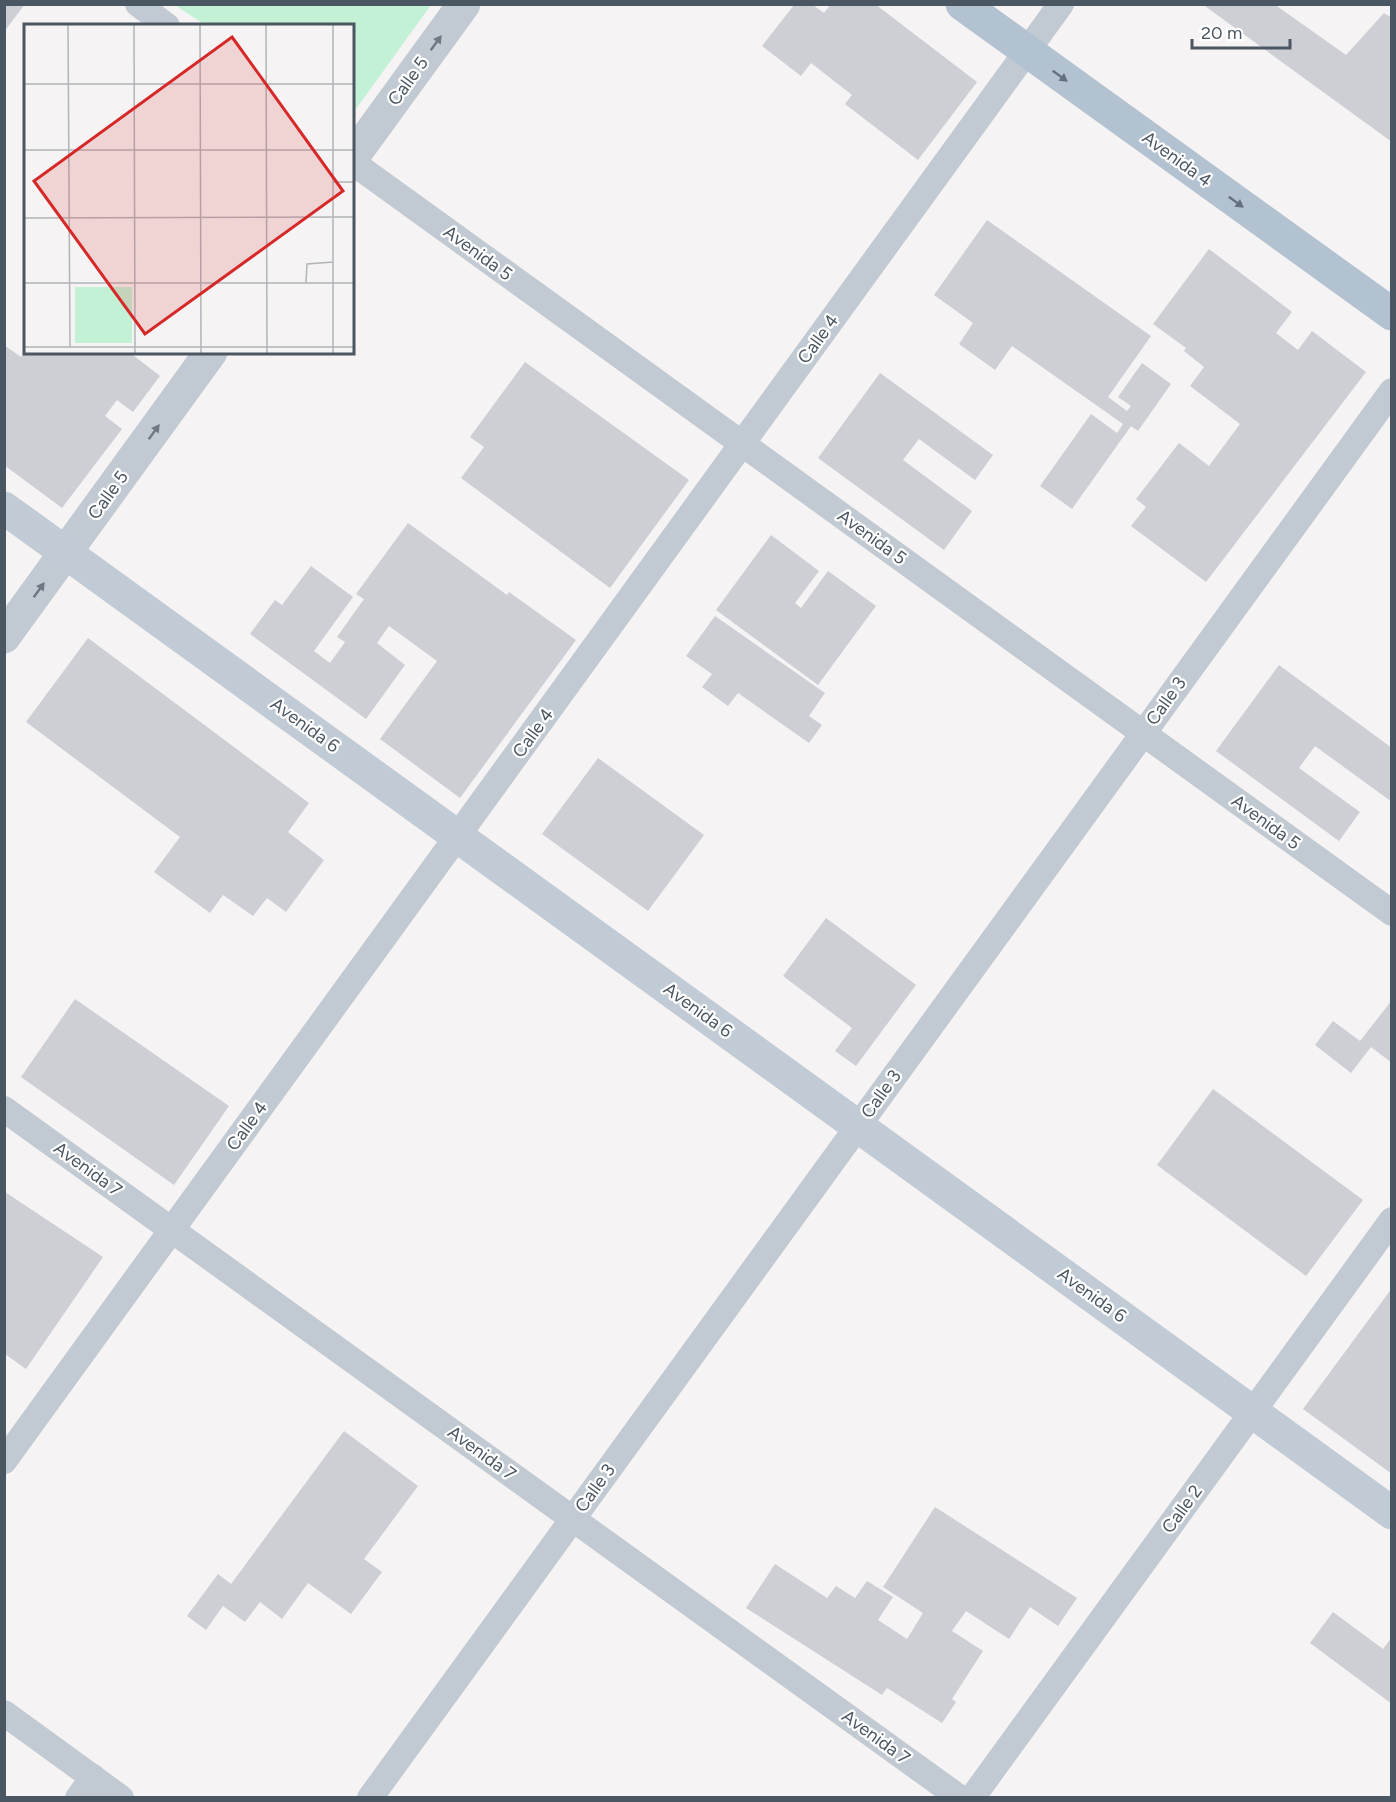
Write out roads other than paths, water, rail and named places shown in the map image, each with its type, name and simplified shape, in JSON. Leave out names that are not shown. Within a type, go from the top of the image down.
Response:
[{"type":"main road","name":"Avenida 4","points":[[962,4],[1392,314]]},
{"type":"main road","name":"Avenida 6","points":[[4,508],[1392,1513]]},
{"type":"street","points":[[138,4],[164,24]]},
{"type":"street","name":"Calle 5","points":[[354,157],[464,4]]},
{"type":"street","name":"Calle 4","points":[[4,1461],[1061,4]]},
{"type":"street","name":"Avenida 5","points":[[354,161],[1392,913]]},
{"type":"street","name":"Calle 5","points":[[4,637],[210,354]]},
{"type":"street","name":"Calle 3","points":[[370,1797],[1392,391]]},
{"type":"street","name":"Avenida 7","points":[[4,1109],[960,1797]]},
{"type":"street","name":"Calle 2","points":[[972,1797],[1392,1220]]},
{"type":"street","points":[[4,1713],[121,1797]]},
{"type":"street","points":[[78,1797],[93,1777]]}]
